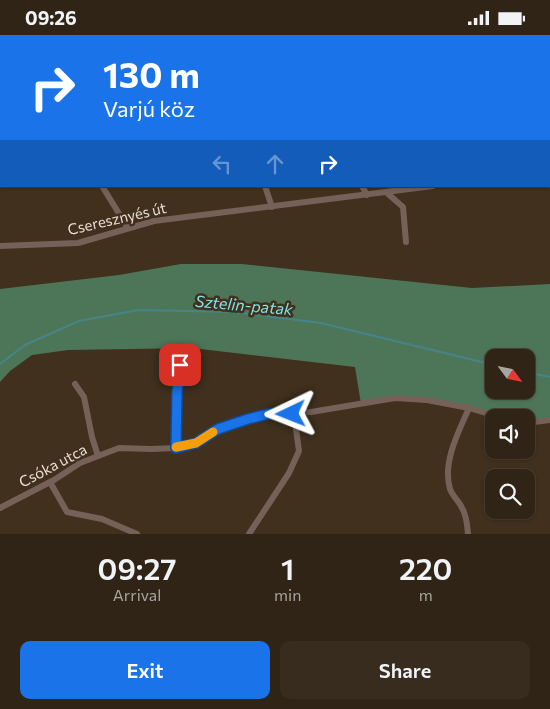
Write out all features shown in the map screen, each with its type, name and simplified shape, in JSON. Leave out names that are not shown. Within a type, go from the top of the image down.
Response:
[{"type":"street","points":[[103,187],[128,228]]},
{"type":"street","points":[[265,187],[272,207]]},
{"type":"street","points":[[363,187],[367,195]]},
{"type":"street","name":"Cseresznyés út","points":[[0,246],[78,243],[154,221],[426,187]]},
{"type":"street","points":[[387,193],[403,207],[406,242]]},
{"type":"street","points":[[176,448],[177,392],[182,352]]},
{"type":"street","points":[[76,384],[84,397],[98,456]]},
{"type":"street","name":"Csóka utca","points":[[0,508],[50,482],[80,463],[118,448],[176,448],[196,443],[218,429],[268,414],[294,414],[396,398],[427,400],[485,413]]},
{"type":"street","points":[[468,534],[466,516],[463,508],[454,499],[448,479],[450,460],[456,438],[470,408]]},
{"type":"street","points":[[249,534],[289,473],[299,451],[294,414]]},
{"type":"street","points":[[535,422],[550,420]]},
{"type":"street","points":[[50,482],[67,512],[102,519],[137,534]]},
{"type":"green space","points":[[181,264],[242,264],[472,288],[550,284],[550,420],[535,422],[535,409],[485,409],[485,413],[469,408],[395,398],[361,404],[355,367],[192,348],[68,350],[32,355],[10,371],[0,382],[0,289],[119,275]]},
{"type":"waterway","name":"Sztelin-patak","points":[[0,364],[25,345],[79,321],[138,310],[235,312],[321,323],[485,363]]},
{"type":"waterway","name":"Sztelin-patak","points":[[535,374],[550,377]]},
{"type":"slow traffic","points":[[176,447],[196,443],[213,432]]},
{"type":"route","points":[[180,365],[177,392],[176,448],[196,443],[218,429],[248,419],[268,414],[291,414]]}]
